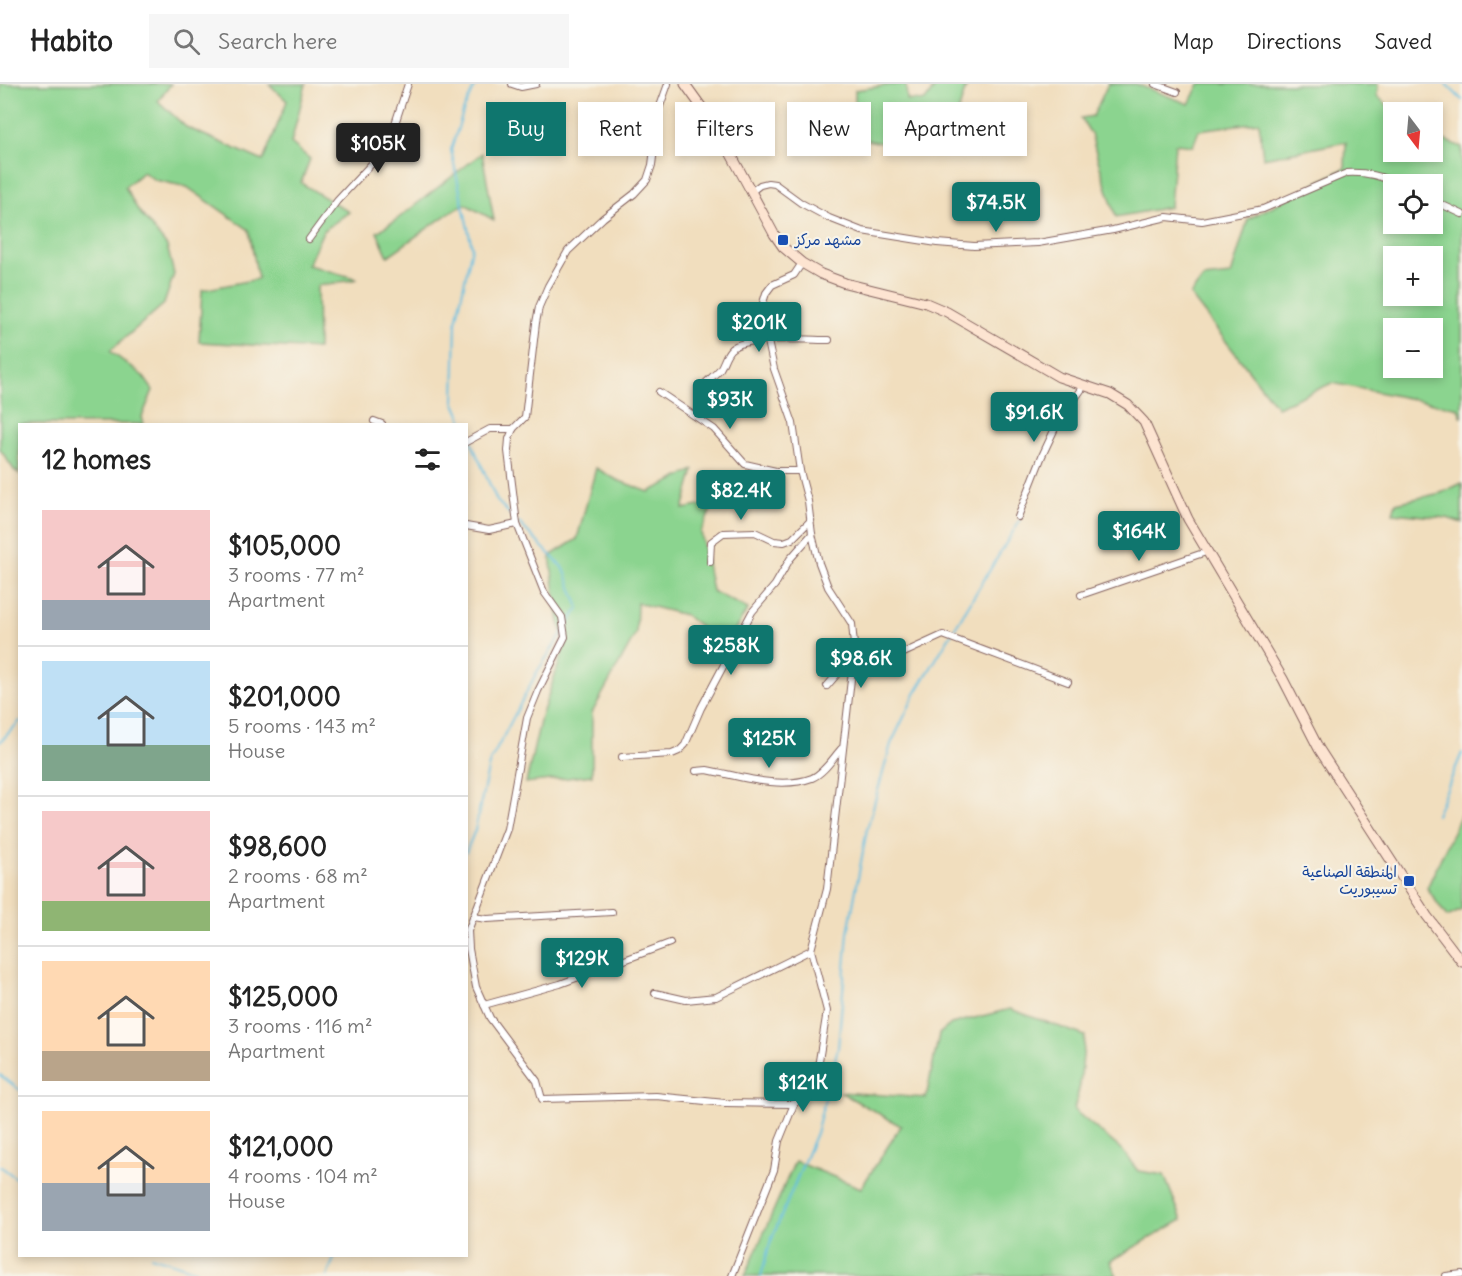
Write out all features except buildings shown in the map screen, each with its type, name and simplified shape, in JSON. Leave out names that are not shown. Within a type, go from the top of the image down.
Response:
[{"type":"street","points":[[512,84],[521,87],[536,84]]},
{"type":"street","points":[[668,84],[659,109],[652,165],[647,180],[568,251],[548,286],[539,307],[536,323],[525,417],[513,429],[508,439],[517,524],[544,592],[562,616],[565,637],[527,718],[507,829],[468,931],[469,949],[476,987],[484,1005],[490,1017],[537,1081],[542,1099],[656,1096],[725,1103],[794,1104]]},
{"type":"street","points":[[685,84],[718,130],[774,234],[783,247],[802,263],[821,274],[845,283],[926,303],[947,312],[1059,377],[1110,394],[1128,405],[1144,422],[1188,519],[1283,679],[1319,749],[1427,916],[1462,962]]},
{"type":"street","points":[[1155,84],[1177,92]]},
{"type":"street","points":[[309,239],[337,201],[376,159],[390,139],[409,85]]},
{"type":"street","points":[[751,192],[760,185],[775,184],[801,203],[862,231],[937,243],[975,246],[1038,243],[1113,230],[1167,216],[1212,219],[1263,208],[1347,173],[1360,172],[1383,177]]},
{"type":"street","points":[[1443,205],[1462,214]]},
{"type":"street","points":[[732,1276],[774,1170],[779,1141],[794,1104],[806,1093],[817,1073],[827,1011],[811,950],[827,889],[853,662],[852,624],[828,587],[819,563],[800,471],[793,423],[774,369],[767,340],[763,303],[766,292],[772,285],[794,275],[802,263]]},
{"type":"street","points":[[726,405],[712,391],[702,386],[720,368],[724,358],[733,348],[743,343],[767,340],[829,340]]},
{"type":"street","points":[[1018,517],[1054,430],[1083,386]]},
{"type":"street","points":[[660,392],[714,429],[745,464],[776,471],[800,471]]},
{"type":"street","points":[[374,421],[379,423]]},
{"type":"street","points":[[468,441],[490,429],[513,429]]},
{"type":"street","points":[[710,562],[711,542],[723,533],[755,532],[774,542],[784,542],[792,539],[811,520]]},
{"type":"street","points":[[468,526],[489,530],[517,524]]},
{"type":"street","points":[[622,757],[680,752],[752,612],[775,585],[790,559],[812,534]]},
{"type":"street","points":[[1081,595],[1206,552]]},
{"type":"street","points":[[827,686],[844,665],[853,662],[870,664],[886,661],[938,636],[947,635],[1068,682]]},
{"type":"street","points":[[696,771],[707,770],[780,783],[794,782],[813,778],[822,772],[842,748]]},
{"type":"street","points":[[473,917],[487,919],[612,912]]},
{"type":"street","points":[[484,1005],[560,984],[670,943]]},
{"type":"street","points":[[655,993],[686,1000],[716,997],[811,950]]},
{"type":"street","points":[[1446,1276],[1462,1274]]},
{"type":"green space","points":[[0,84],[171,84],[158,101],[186,127],[263,161],[287,101],[269,84],[306,84],[291,143],[310,159],[301,183],[349,212],[323,231],[308,265],[358,279],[317,286],[318,349],[199,342],[202,290],[258,279],[249,230],[187,187],[155,180],[143,172],[125,187],[138,210],[167,246],[174,274],[164,304],[110,351],[143,376],[153,390],[142,417],[144,423],[18,423],[18,473],[0,449]]},
{"type":"green space","points":[[906,84],[907,100],[925,101],[937,84],[967,84],[961,102],[883,102],[883,144],[871,141],[871,102],[855,102],[855,90]]},
{"type":"green space","points":[[1108,84],[1136,84],[1189,104],[1199,84],[1378,84],[1377,96],[1384,102],[1383,162],[1443,162],[1443,140],[1462,147],[1462,418],[1458,408],[1332,383],[1277,407],[1190,295],[1203,278],[1231,275],[1248,219],[1345,168],[1346,142],[1263,158],[1259,122],[1199,130],[1193,146],[1175,144],[1170,207],[1116,217],[1091,134],[1081,118],[1093,116]]},
{"type":"green space","points":[[482,153],[494,220],[465,204],[388,256],[377,232],[396,220]]},
{"type":"green space","points":[[596,468],[617,480],[649,492],[694,470],[683,509],[714,503],[701,532],[712,591],[748,609],[725,645],[685,615],[637,603],[636,633],[592,713],[592,775],[526,783],[541,717],[566,642],[559,623],[550,556],[577,539]]},
{"type":"green space","points":[[1462,483],[1462,523],[1447,518],[1393,513],[1396,503],[1441,493]]},
{"type":"green space","points":[[1462,812],[1462,910],[1447,917],[1427,888]]},
{"type":"green space","points":[[1010,1009],[1085,1036],[1080,1085],[1074,1110],[1122,1150],[1138,1171],[1164,1175],[1182,1220],[1110,1261],[1117,1276],[745,1276],[795,1161],[861,1188],[901,1126],[840,1092],[926,1098],[939,1034],[951,1024]]},
{"type":"waterway","points":[[464,423],[454,401],[456,322],[472,247],[451,150],[464,109],[476,84]]},
{"type":"waterway","points":[[1446,84],[1462,100]]},
{"type":"waterway","points":[[468,435],[497,501],[515,519]]},
{"type":"waterway","points":[[761,1276],[770,1243],[816,1133],[838,1048],[848,933],[867,829],[891,744],[915,694],[1020,520]]},
{"type":"waterway","points":[[519,523],[564,569],[579,608],[566,627]]},
{"type":"waterway","points":[[468,847],[475,830],[489,764],[537,672],[563,632]]},
{"type":"waterway","points":[[0,742],[18,723]]},
{"type":"waterway","points":[[1436,815],[1462,753]]},
{"type":"waterway","points":[[0,1075],[18,1088]]},
{"type":"waterway","points":[[0,1166],[18,1180]]},
{"type":"waterway","points":[[154,1257],[195,1270],[198,1276]]},
{"type":"waterway","points":[[327,1276],[335,1257]]},
{"type":"place","name":"مشهد مركز","points":[[783,240]]},
{"type":"place","name":"المنطقة الصناعية تسيبوريت","points":[[1409,881]]}]
